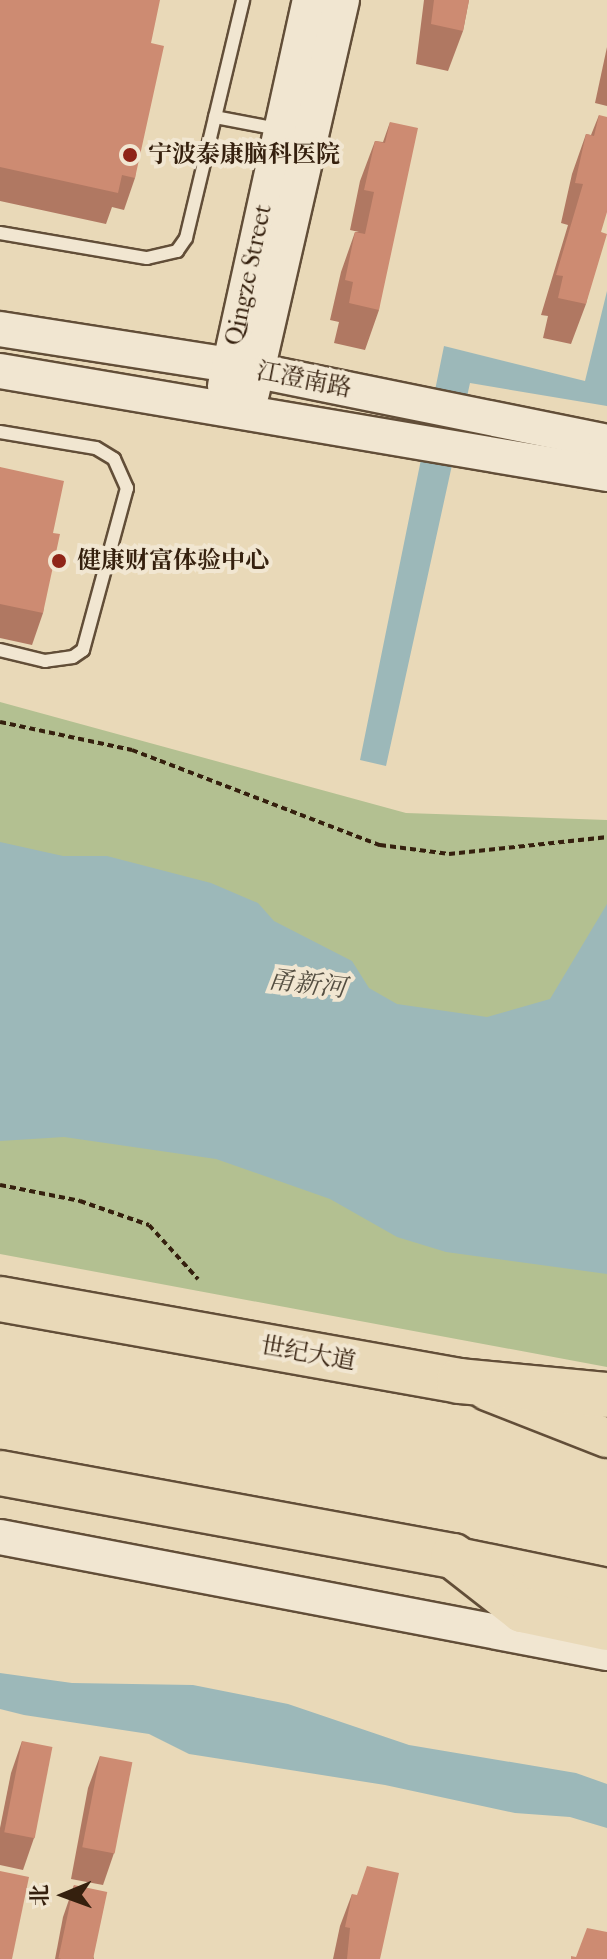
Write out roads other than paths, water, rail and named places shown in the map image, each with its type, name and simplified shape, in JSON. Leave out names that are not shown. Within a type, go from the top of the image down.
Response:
[{"type":"highway","name":"世纪大道","points":[[0,1299],[459,1381]]},
{"type":"highway","points":[[459,1381],[607,1395]]},
{"type":"highway","points":[[0,1473],[453,1556],[522,1610],[607,1628]]},
{"type":"main road","name":"世纪大道","points":[[459,1381],[607,1438]]},
{"type":"main road","points":[[453,1556],[607,1588]]},
{"type":"street","name":"Qingze Street","points":[[234,411],[281,129],[310,0]]},
{"type":"street","name":"Qingze Street","points":[[243,368],[342,0]]},
{"type":"street","name":"江澄南路","points":[[0,329],[243,368],[607,442]]},
{"type":"street","name":"江澄南路","points":[[0,371],[607,474]]},
{"type":"street","points":[[0,1537],[607,1653]]},
{"type":"lane","points":[[0,233],[147,258],[177,251],[186,238],[243,0]]},
{"type":"lane","points":[[215,117],[281,129]]},
{"type":"lane","points":[[0,432],[96,448],[114,459],[127,488],[83,650],[73,657],[45,661],[0,650]]},
{"type":"water","points":[[607,291],[607,406],[470,383],[386,766],[360,760],[444,346],[585,381]]},
{"type":"water","name":"甬新河","points":[[0,842],[63,856],[107,856],[211,883],[258,903],[274,921],[352,961],[369,988],[397,1004],[487,1017],[550,999],[607,904],[607,1274],[446,1252],[397,1237],[330,1199],[216,1159],[64,1137],[0,1141]]},
{"type":"water","points":[[0,1673],[72,1683],[193,1685],[288,1704],[409,1745],[576,1773],[607,1784],[607,1828],[570,1817],[515,1813],[385,1785],[189,1754],[149,1734],[0,1709]]},
{"type":"place","name":"宁波泰康脑科医院","points":[[130,155]]},
{"type":"place","name":"健康财富体验中心","points":[[59,561]]}]
